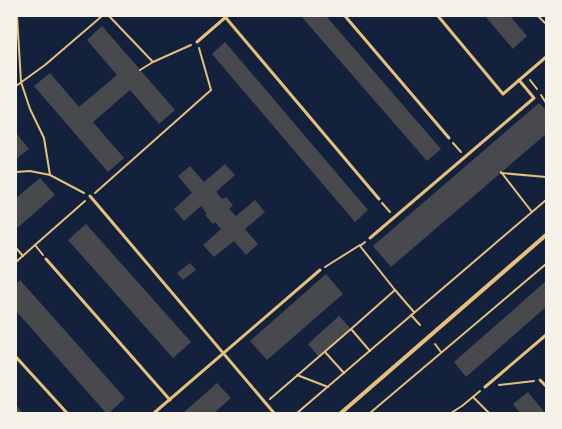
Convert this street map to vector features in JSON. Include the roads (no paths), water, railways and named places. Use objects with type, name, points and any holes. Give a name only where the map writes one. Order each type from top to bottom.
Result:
[{"type":"street","points":[[341,413],[546,235]]},
{"type":"lane","points":[[345,16],[449,138]]},
{"type":"lane","points":[[438,16],[502,94],[546,57]]},
{"type":"lane","points":[[197,42],[227,17],[379,199]]},
{"type":"lane","points":[[370,238],[534,98],[519,80]]},
{"type":"lane","points":[[90,196],[274,413]]},
{"type":"lane","points":[[46,259],[170,400]]},
{"type":"lane","points":[[154,413],[320,270]]},
{"type":"lane","points":[[486,386],[546,335]]},
{"type":"lane","points":[[16,357],[67,413]]},
{"type":"lane","points":[[540,380],[546,386]]}]
